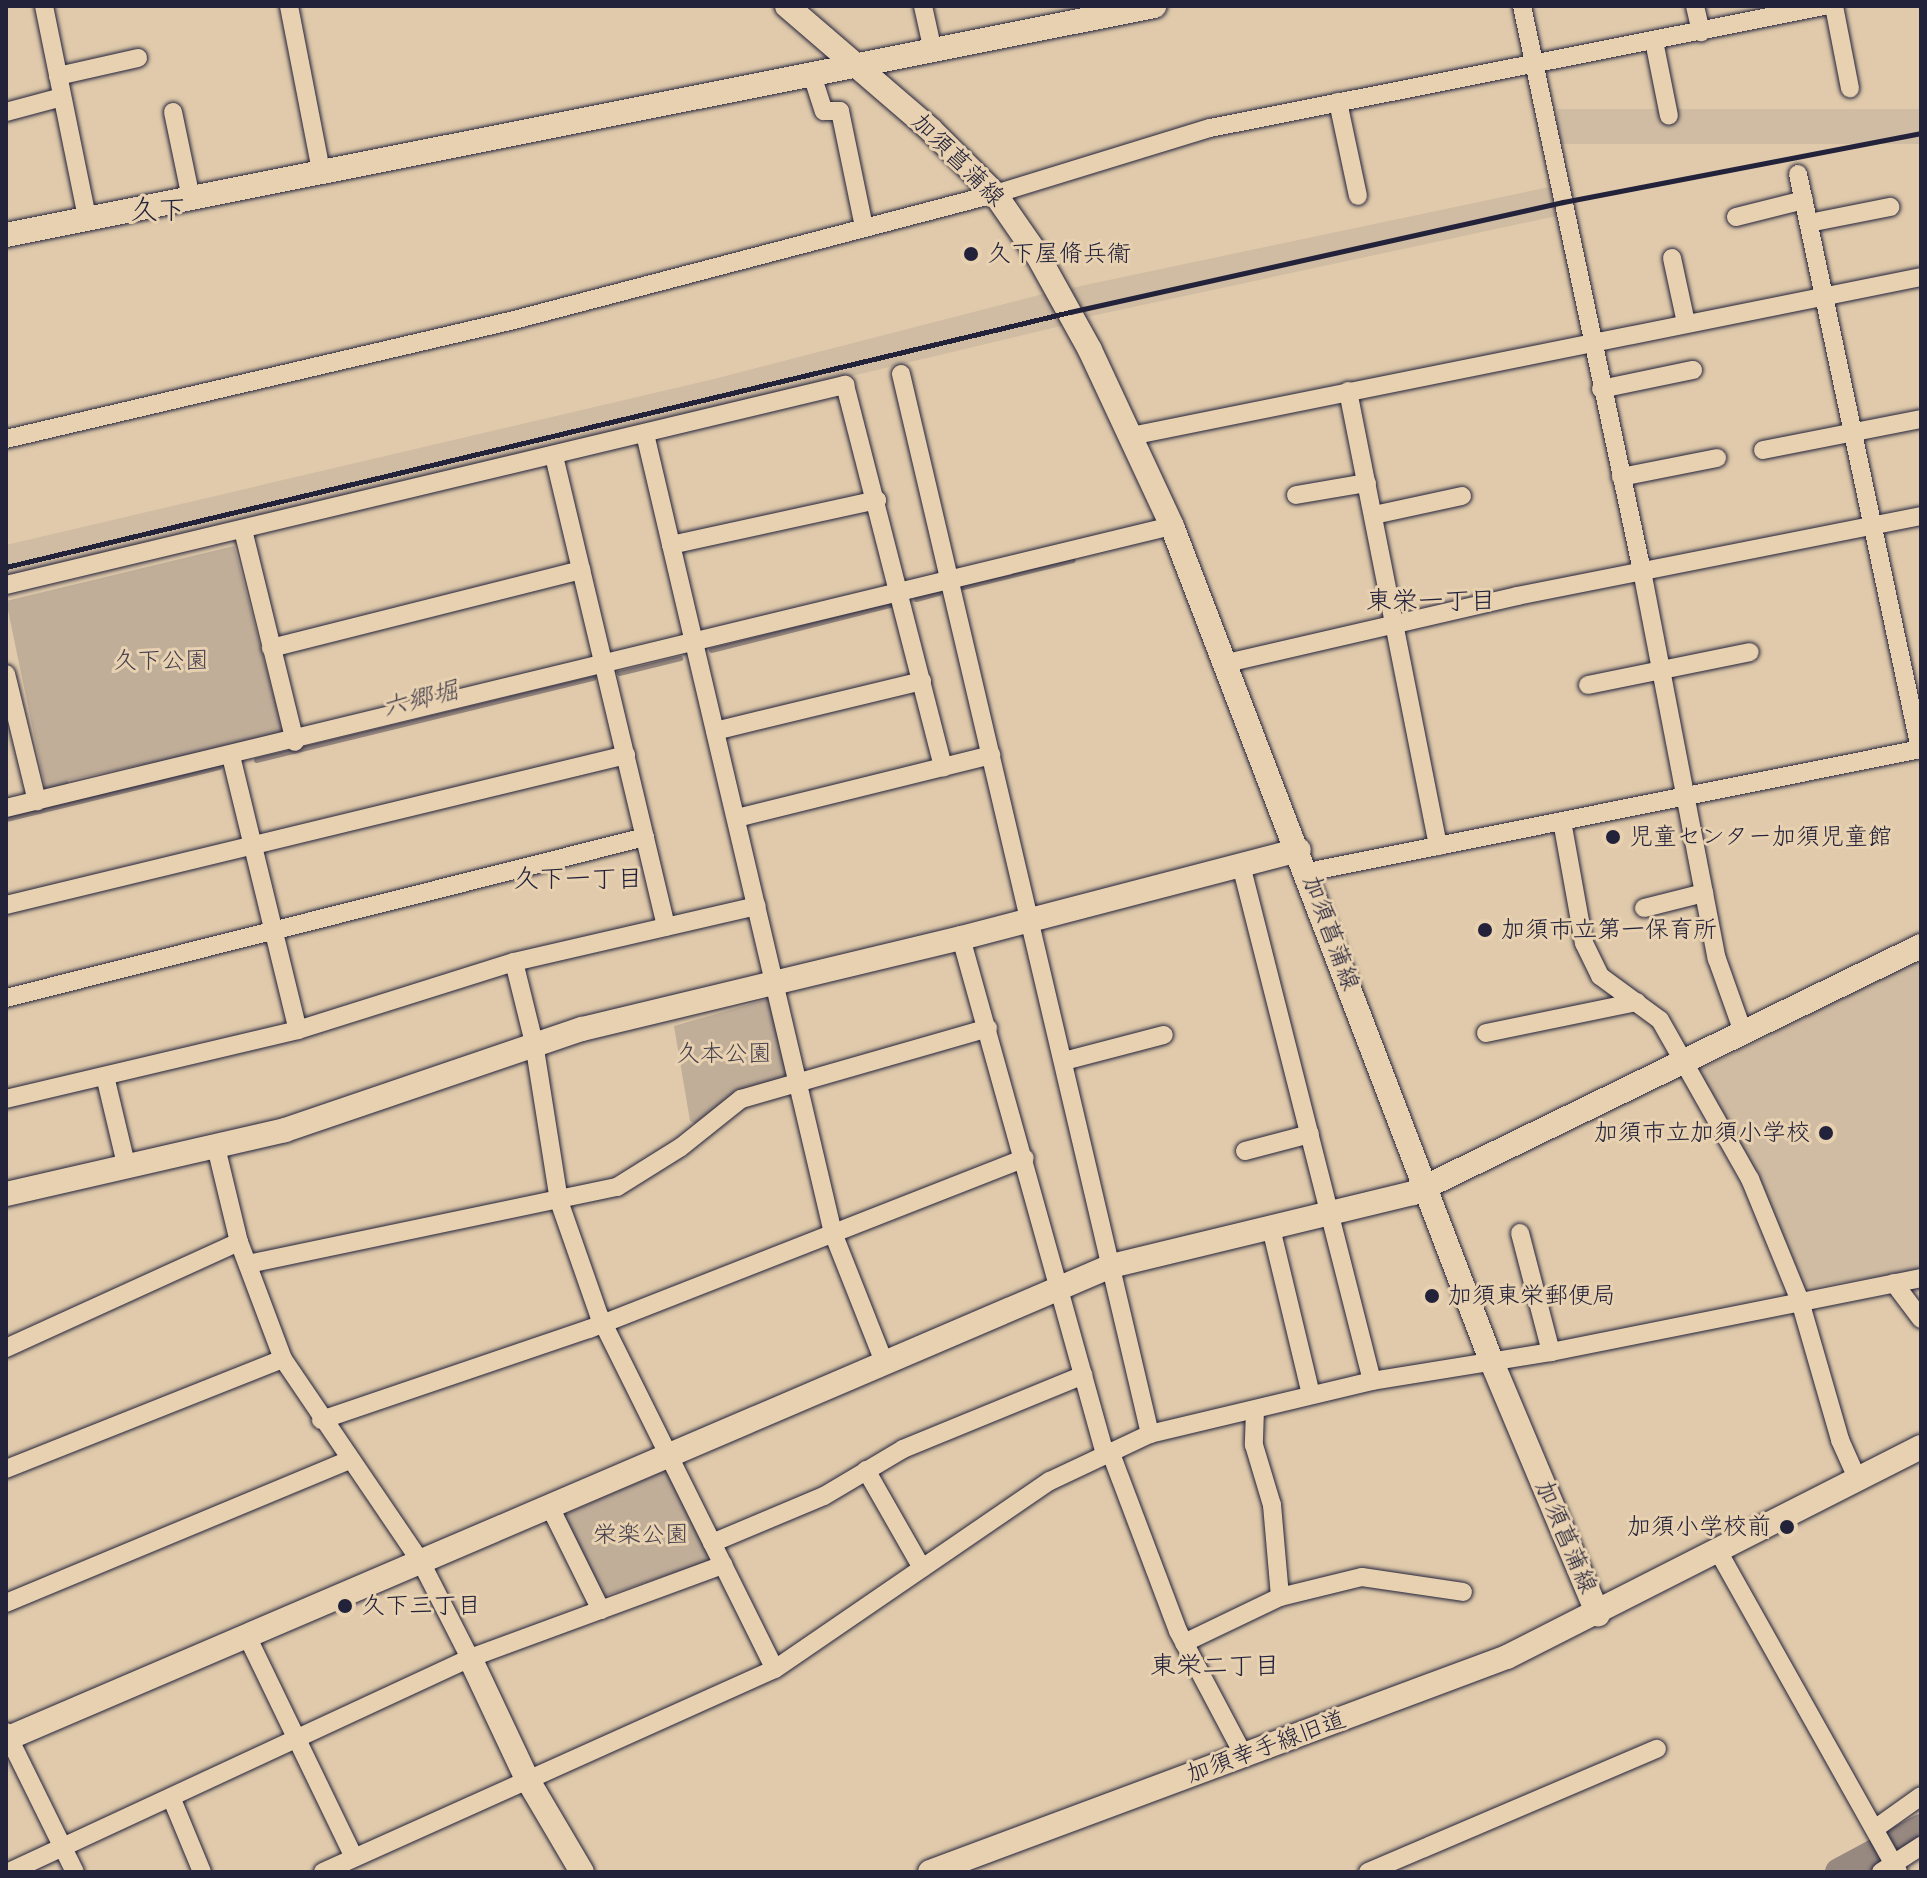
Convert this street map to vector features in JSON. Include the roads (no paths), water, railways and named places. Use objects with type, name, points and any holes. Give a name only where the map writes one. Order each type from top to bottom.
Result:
[{"type":"street","points":[[44,6],[87,218]]},
{"type":"street","points":[[289,6],[321,171]]},
{"type":"street","name":"加須菖蒲線","points":[[787,6],[857,66],[995,194],[1065,302],[1172,526],[1304,861],[1491,1360],[1598,1614],[1921,1447]]},
{"type":"street","points":[[923,6],[933,51]]},
{"type":"street","points":[[6,235],[1154,6]]},
{"type":"street","points":[[1522,6],[1590,342],[1642,571],[1717,959],[1743,1032]]},
{"type":"street","points":[[1695,6],[1701,32]]},
{"type":"street","points":[[6,439],[514,320],[995,194],[1210,128],[1701,32],[1750,14],[1824,6]]},
{"type":"street","points":[[1834,6],[1850,88]]},
{"type":"street","points":[[1654,41],[1669,116]]},
{"type":"street","points":[[58,76],[138,58]]},
{"type":"street","points":[[812,75],[824,111],[840,111],[864,227]]},
{"type":"street","points":[[6,112],[62,97]]},
{"type":"street","points":[[1338,102],[1358,196]]},
{"type":"street","points":[[173,112],[191,198]]},
{"type":"street","points":[[6,1194],[285,1130],[534,1043],[1029,921],[1241,865],[1438,846],[1685,799],[1920,749],[1798,174]]},
{"type":"street","points":[[1736,217],[1804,200]]},
{"type":"street","points":[[1809,223],[1890,207]]},
{"type":"street","points":[[1672,258],[1686,323]]},
{"type":"street","points":[[1131,436],[1921,277]]},
{"type":"street","points":[[1601,389],[1693,370]]},
{"type":"street","points":[[901,374],[1150,1434]]},
{"type":"street","points":[[6,585],[845,385],[877,500],[943,768]]},
{"type":"street","points":[[1348,391],[1438,846]]},
{"type":"street","points":[[1763,450],[1921,419]]},
{"type":"street","points":[[645,434],[833,1233],[884,1362]]},
{"type":"street","points":[[554,456],[666,927]]},
{"type":"street","points":[[1621,477],[1717,458]]},
{"type":"street","points":[[1296,495],[1367,483]]},
{"type":"street","points":[[1374,515],[1462,496]]},
{"type":"street","points":[[671,545],[877,500]]},
{"type":"street","points":[[1227,663],[1395,623],[1921,516]]},
{"type":"street","points":[[6,808],[295,742],[949,584],[1172,526]]},
{"type":"street","points":[[243,530],[295,742]]},
{"type":"street","points":[[271,648],[581,570]]},
{"type":"street","points":[[1588,685],[1662,673],[1750,652]]},
{"type":"street","points":[[6,674],[10,704],[37,801]]},
{"type":"street","points":[[715,731],[922,681]]},
{"type":"street","points":[[6,905],[252,843],[626,755]]},
{"type":"street","points":[[737,818],[991,755]]},
{"type":"street","points":[[231,756],[298,1030]]},
{"type":"street","points":[[1562,821],[1584,943],[1600,976],[1660,1020],[1761,1201],[1800,1301],[1840,1440],[1857,1478]]},
{"type":"street","points":[[6,998],[274,933],[645,837]]},
{"type":"street","points":[[1241,865],[1372,1381]]},
{"type":"street","points":[[1644,908],[1704,893]]},
{"type":"street","points":[[6,1099],[298,1030],[514,962],[757,906]]},
{"type":"street","points":[[961,938],[1025,1158],[1083,1375],[1108,1453],[1184,1643],[1243,1754]]},
{"type":"street","points":[[75,1872],[7,1736],[1111,1266],[1425,1188],[1921,946]]},
{"type":"street","points":[[514,962],[534,1043],[559,1201],[602,1323],[775,1669]]},
{"type":"street","points":[[1486,1033],[1637,1002]]},
{"type":"street","points":[[248,1264],[559,1201],[628,1182],[733,1104],[796,1082],[988,1028]]},
{"type":"street","points":[[1064,1061],[1164,1035]]},
{"type":"street","points":[[105,1076],[127,1168]]},
{"type":"street","points":[[1245,1151],[1310,1134]]},
{"type":"street","points":[[216,1147],[239,1242],[283,1359],[321,1420],[421,1562],[526,1777],[582,1872]]},
{"type":"street","points":[[321,1420],[602,1323],[1025,1158]]},
{"type":"street","points":[[1271,1228],[1311,1394]]},
{"type":"street","points":[[1520,1233],[1551,1352]]},
{"type":"street","points":[[6,1348],[239,1242]]},
{"type":"street","points":[[323,1872],[526,1777],[775,1669],[1050,1481],[1150,1434],[1372,1381],[1551,1352],[1921,1278]]},
{"type":"street","points":[[1894,1283],[1921,1319]]},
{"type":"street","points":[[6,1469],[283,1359]]},
{"type":"street","points":[[712,1543],[824,1496],[903,1449],[1083,1375]]},
{"type":"street","points":[[1255,1410],[1254,1445],[1272,1505],[1280,1597]]},
{"type":"street","points":[[6,1603],[350,1460]]},
{"type":"street","points":[[866,1470],[922,1568]]},
{"type":"street","points":[[550,1507],[601,1610]]},
{"type":"street","points":[[1718,1551],[1879,1833],[1892,1866],[1921,1846]]},
{"type":"street","points":[[9,1872],[470,1658],[723,1565]]},
{"type":"street","points":[[1184,1643],[1280,1597],[1362,1577],[1463,1592]]},
{"type":"street","name":"加須幸手線旧道","points":[[930,1872],[1450,1680],[1598,1614]]},
{"type":"street","points":[[247,1636],[354,1857]]},
{"type":"street","points":[[1368,1872],[1657,1749]]},
{"type":"street","points":[[1879,1833],[1921,1796]]},
{"type":"street","points":[[171,1797],[202,1872]]},
{"type":"waterway","name":"六郷堀","points":[[963,587],[1073,560]]},
{"type":"waterway","name":"六郷堀","points":[[916,599],[938,593]]},
{"type":"waterway","name":"六郷堀","points":[[711,650],[890,605]]},
{"type":"waterway","name":"六郷堀","points":[[619,673],[680,658]]},
{"type":"waterway","name":"六郷堀","points":[[256,760],[593,678]]},
{"type":"waterway","name":"六郷堀","points":[[6,819],[219,767]]},
{"type":"waterway","points":[[1839,1872],[1921,1828]]},
{"type":"railway","points":[[6,567],[1070,312],[1563,202],[1921,133]]},
{"type":"place","name":"久下屋脩兵衞","points":[[971,254]]},
{"type":"place","name":"児童センター加須児童館","points":[[1613,837]]},
{"type":"place","name":"加須市立第一保育所","points":[[1485,930]]},
{"type":"place","name":"加須市立加須小学校","points":[[1826,1133]]},
{"type":"place","name":"加須東栄郵便局","points":[[1432,1296]]},
{"type":"place","name":"加須小学校前","points":[[1787,1527]]},
{"type":"place","name":"久下三丁目","points":[[345,1606]]},
{"type":"district","name":"久下","points":[[158,210]]},
{"type":"district","name":"東栄一丁目","points":[[1431,601]]},
{"type":"district","name":"久下一丁目","points":[[578,879]]},
{"type":"district","name":"東栄二丁目","points":[[1215,1666]]},
{"type":"park label","name":"久下公園","points":[[161,661]]},
{"type":"park label","name":"久本公園","points":[[724,1054]]},
{"type":"park label","name":"栄楽公園","points":[[641,1535]]}]
